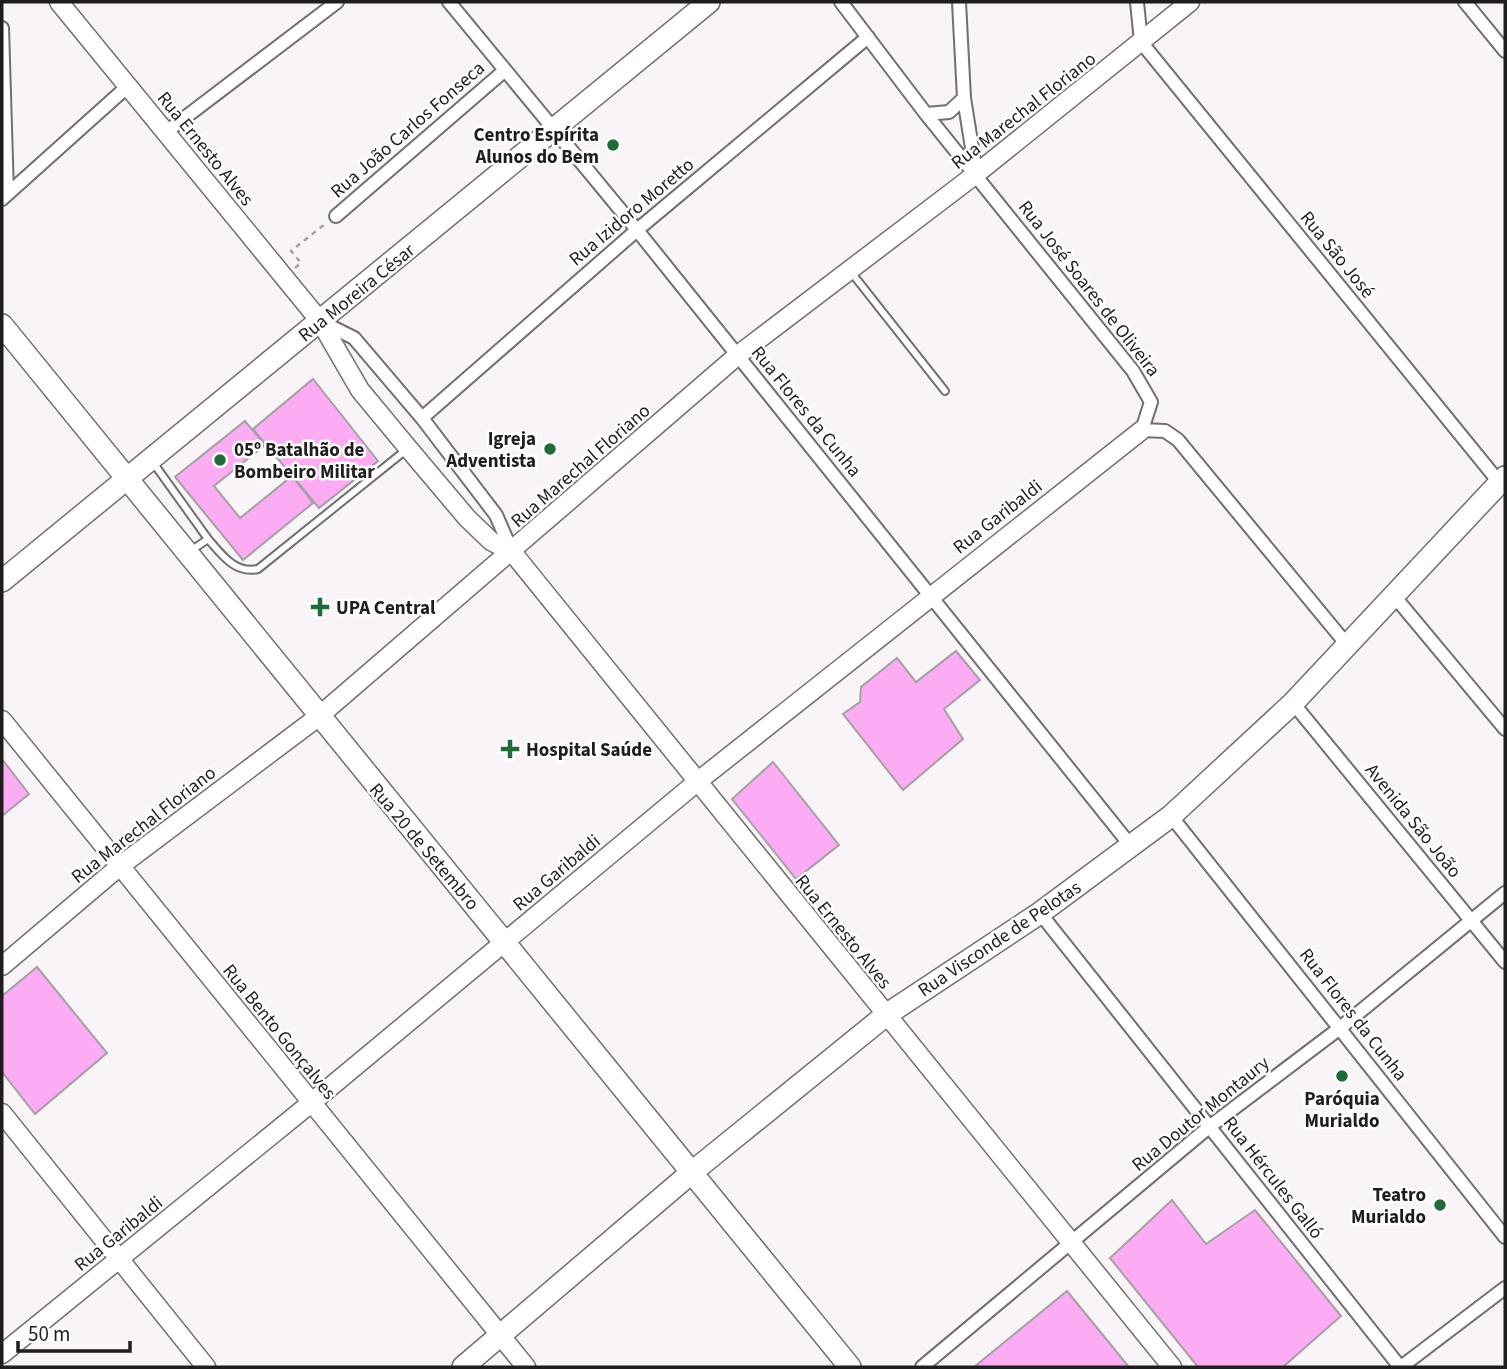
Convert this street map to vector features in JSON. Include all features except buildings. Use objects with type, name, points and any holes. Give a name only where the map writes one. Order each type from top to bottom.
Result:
[{"type":"main road","name":"Rua Moreira César","points":[[2,581],[553,131],[695,6]]},
{"type":"main road","name":"Rua 20 de Setembro","points":[[2,325],[850,1367]]},
{"type":"main road","name":"Rua Visconde de Pelotas","points":[[463,1367],[691,1173],[886,1015],[1040,913],[1171,816],[1293,703],[1503,483]]},
{"type":"street","name":"Rua Ernesto Alves","points":[[59,2],[320,321],[360,390],[475,525],[491,541],[512,552]]},
{"type":"street","points":[[166,132],[337,2]]},
{"type":"street","name":"Rua Flores da Cunha","points":[[449,2],[637,230],[1131,846]]},
{"type":"street","name":"Rua José Soares de Oliveira","points":[[841,2],[926,114],[1145,388],[1150,402],[1142,430]]},
{"type":"street","points":[[959,2],[964,98],[976,174]]},
{"type":"street","points":[[1137,2],[1141,42]]},
{"type":"street","name":"Rua Marechal Floriano","points":[[2,966],[120,866],[318,716],[738,355],[976,174],[1190,2]]},
{"type":"street","points":[[1465,2],[1505,51]]},
{"type":"street","points":[[2,27],[5,197]]},
{"type":"street","name":"Rua Izidoro Moretto","points":[[422,418],[637,230],[868,37]]},
{"type":"street","name":"Rua São José","points":[[1141,42],[1503,483]]},
{"type":"street","name":"Rua João Carlos Fonseca","points":[[336,216],[504,71]]},
{"type":"street","points":[[5,197],[128,86]]},
{"type":"street","points":[[926,114],[949,112],[964,98]]},
{"type":"street","name":"Rua Ernesto Alves","points":[[320,321],[354,338],[422,418],[496,514],[512,552],[1172,1367]]},
{"type":"street","points":[[1142,430],[1165,431],[1178,440],[1348,646]]},
{"type":"street","name":"Rua Garibaldi","points":[[2,1353],[311,1103],[696,782],[929,595],[1142,430]]},
{"type":"street","points":[[1395,597],[1505,729]]},
{"type":"street","name":"Avenida São João","points":[[1293,703],[1505,962]]},
{"type":"street","name":"Rua Bento Gonçalves","points":[[2,720],[526,1367]]},
{"type":"street","name":"Rua Flores da Cunha","points":[[1171,816],[1505,1237]]},
{"type":"street","name":"Rua Doutor Montaury","points":[[922,1367],[1209,1127],[1340,1028],[1505,893]]},
{"type":"street","name":"Rua Hércules Galló","points":[[1040,913],[1400,1367]]},
{"type":"street","points":[[2,1113],[206,1367]]},
{"type":"street","points":[[1400,1367],[1505,1288]]},
{"type":"lane","points":[[850,271],[945,391]]},
{"type":"lane","points":[[151,460],[208,539],[236,568],[247,571],[258,569],[408,448]]},
{"type":"lane","points":[[188,552],[208,539]]},
{"type":"path","points":[[284,276],[301,263],[291,251],[336,216]]},
{"type":"place","name":"Centro Espírita Alunos do Bem","points":[[613,145]]},
{"type":"place","name":"Igreja Adventista","points":[[550,449]]},
{"type":"place","name":"05º Batalhão de Bombeiro Militar","points":[[220,460]]},
{"type":"place","name":"UPA Central","points":[[320,607]]},
{"type":"place","name":"Hospital Saúde","points":[[510,749]]},
{"type":"place","name":"Paróquia Murialdo","points":[[1342,1076]]},
{"type":"place","name":"Teatro Murialdo","points":[[1440,1205]]}]
